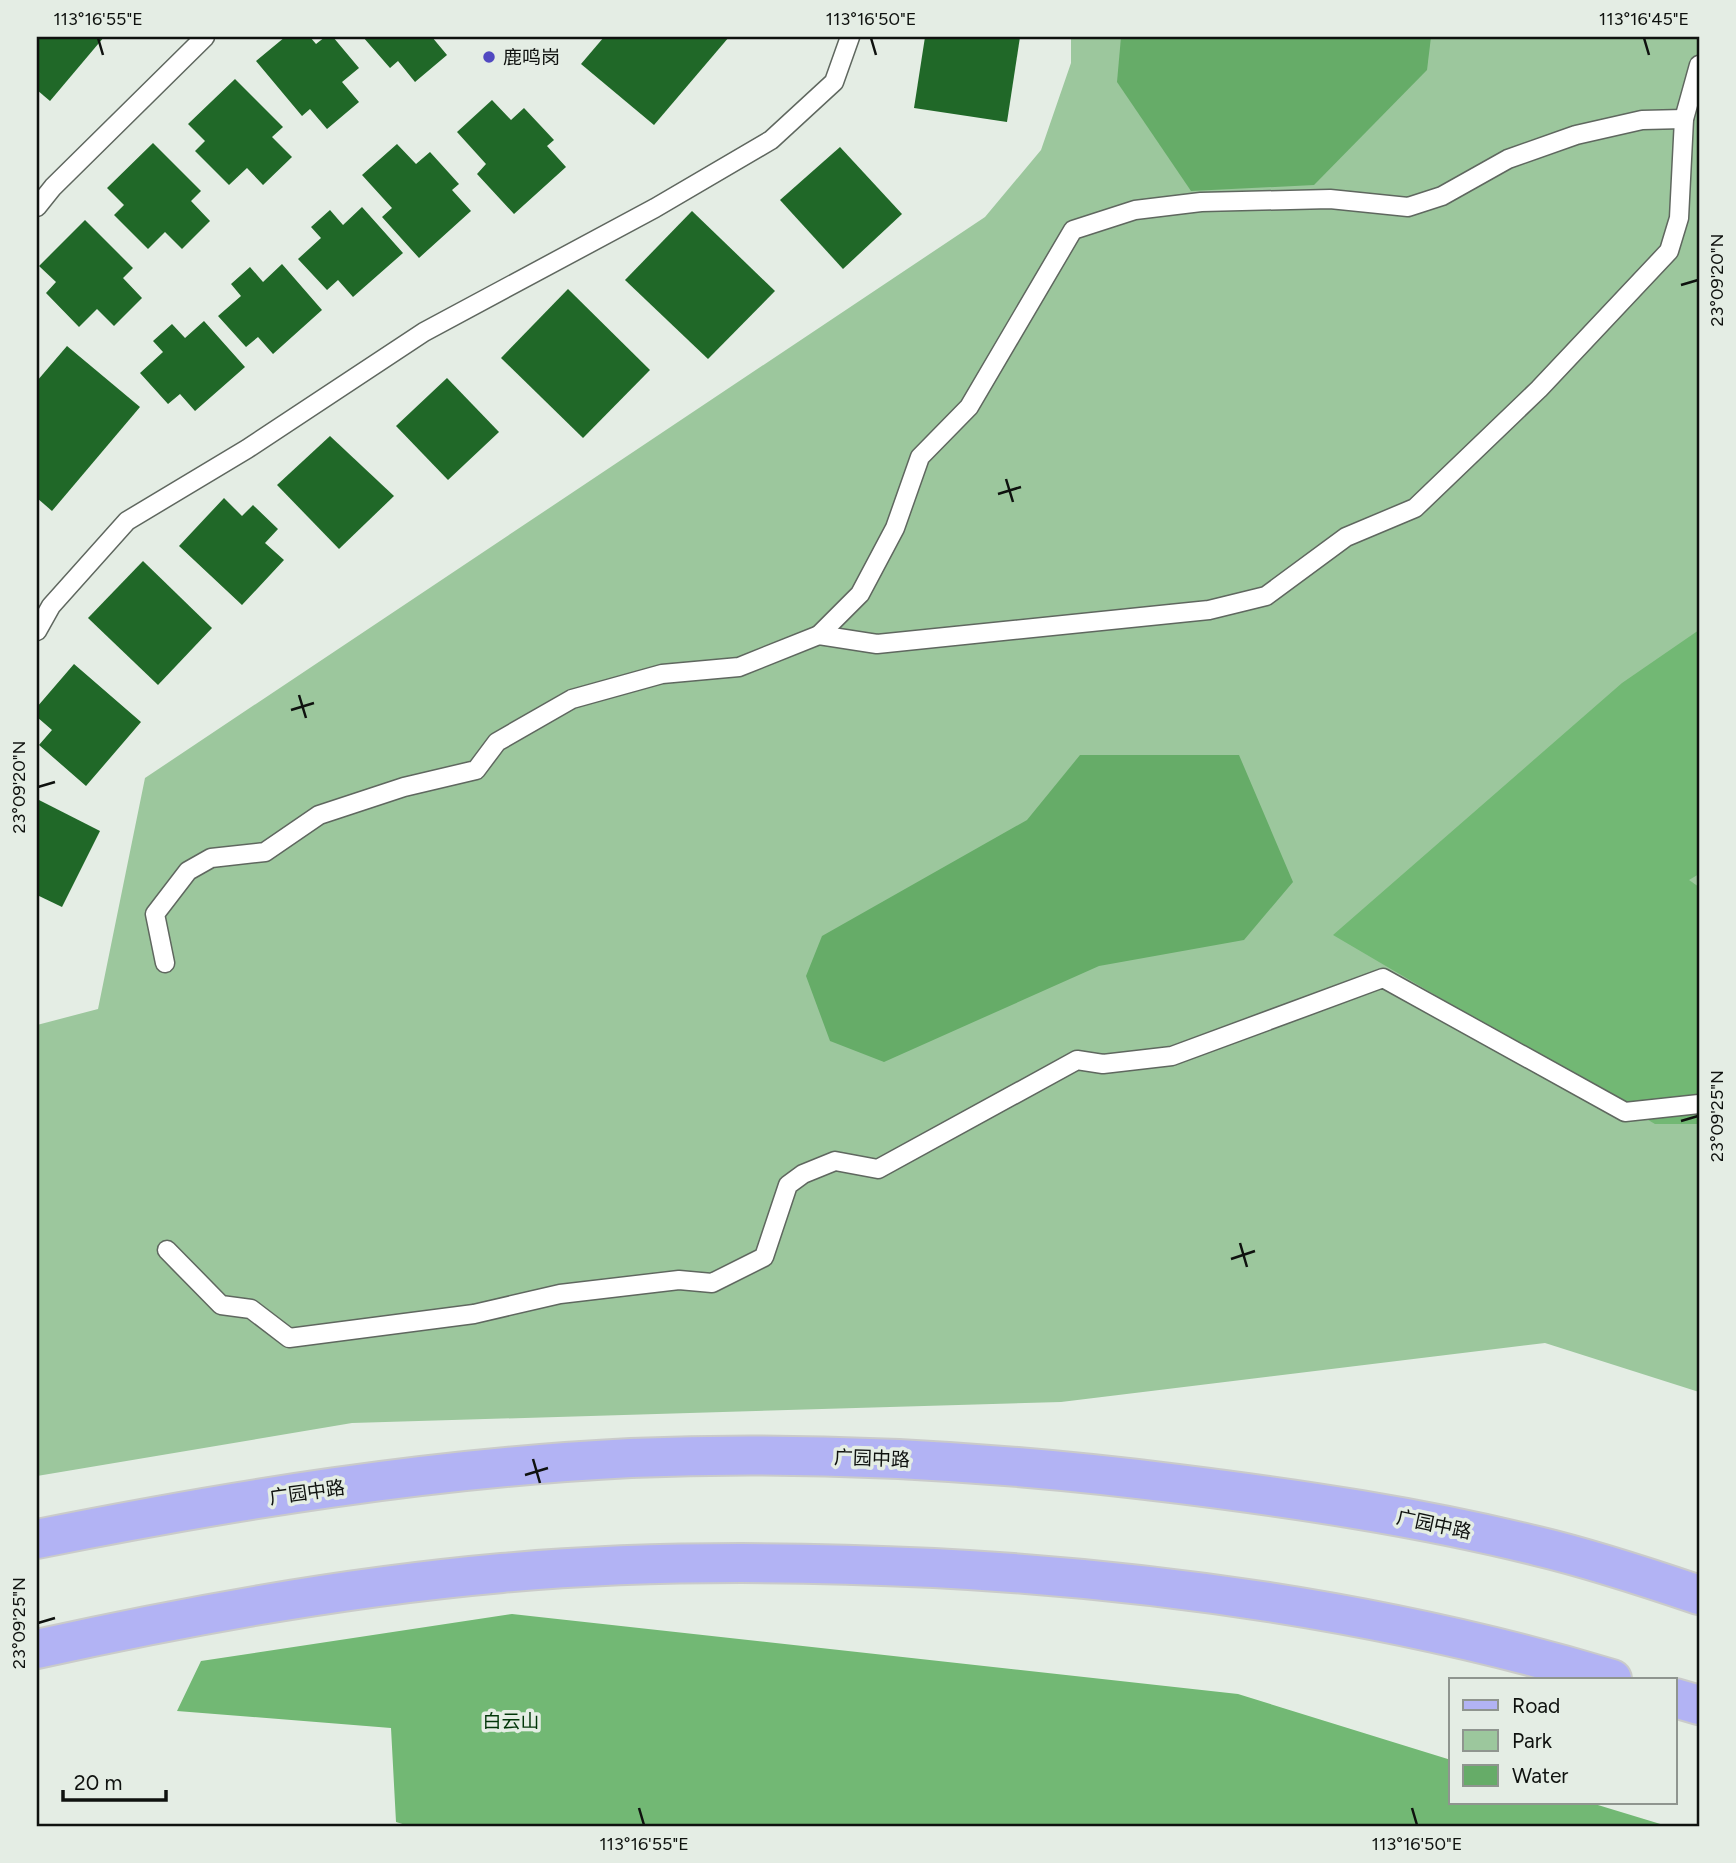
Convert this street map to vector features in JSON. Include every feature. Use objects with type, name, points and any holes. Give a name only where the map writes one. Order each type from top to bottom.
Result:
[{"type":"main road","name":"广园中路","points":[[37,1539],[183,1511],[461,1471],[628,1458],[740,1455],[859,1457],[997,1465],[1273,1496],[1400,1517],[1537,1546],[1699,1595]]},
{"type":"main road","points":[[37,1649],[241,1608],[354,1590],[462,1578],[660,1563],[823,1563],[1010,1572],[1152,1585],[1433,1631],[1608,1678]]},
{"type":"main road","points":[[1676,1698],[1699,1705]]},
{"type":"lane","points":[[37,207],[53,187],[205,37]]},
{"type":"lane","points":[[37,631],[51,606],[127,521],[247,449],[424,332],[655,208],[771,140],[834,82],[850,37]]},
{"type":"lane","points":[[819,635],[877,644],[1209,610],[1266,596],[1346,537],[1415,508],[1539,389],[1669,251],[1679,218],[1684,119],[1699,65]]},
{"type":"lane","points":[[165,963],[156,914],[188,871],[211,858],[265,852],[319,815],[404,787],[476,770],[497,742],[572,699],[662,674],[739,667],[819,635],[860,594],[895,528],[920,457],[969,407],[1073,230],[1135,210],[1201,202],[1330,199],[1408,207],[1442,196],[1508,159],[1576,135],[1642,120],[1684,119]]},
{"type":"lane","points":[[167,1250],[221,1305],[251,1309],[289,1338],[474,1314],[561,1294],[679,1280],[712,1283],[764,1257],[788,1185],[803,1174],[835,1161],[878,1168],[1077,1060],[1103,1064],[1172,1056],[1383,978],[1626,1112],[1699,1104]]},
{"type":"green space","points":[[1071,37],[1699,37],[1699,1392],[1545,1343],[1061,1402],[352,1423],[37,1476],[37,1025],[98,1009],[145,778],[985,217],[1041,150],[1071,63]]},
{"type":"green space","points":[[1699,630],[1699,874],[1689,880],[1699,887],[1699,1124],[1655,1124],[1333,935],[1622,683]]},
{"type":"green space","name":"白云山","points":[[512,1614],[1238,1694],[1449,1759],[1449,1804],[1595,1804],[1667,1826],[409,1826],[396,1822],[391,1728],[177,1711],[201,1661]]},
{"type":"water","points":[[1121,37],[1431,37],[1427,70],[1314,185],[1191,191],[1117,82]]},
{"type":"water","points":[[1080,755],[1239,755],[1293,882],[1244,940],[1099,966],[884,1062],[830,1041],[806,976],[822,936],[1027,820]]},
{"type":"building","points":[[37,37],[104,37],[50,101],[37,90]]},
{"type":"building","points":[[285,37],[310,37],[316,44],[325,37],[333,37],[359,68],[342,82],[359,102],[327,129],[310,109],[302,116],[256,61]]},
{"type":"building","points":[[363,37],[432,37],[447,55],[415,82],[398,61],[390,68]]},
{"type":"building","points":[[604,37],[729,37],[654,125],[581,64]]},
{"type":"building","points":[[925,37],[1020,37],[1007,122],[914,108]]},
{"type":"building","points":[[235,79],[283,127],[272,137],[292,157],[263,185],[247,168],[229,185],[195,151],[205,141],[188,124]]},
{"type":"building","points":[[492,100],[511,120],[524,108],[554,140],[547,146],[566,167],[514,214],[477,174],[486,164],[457,132]]},
{"type":"building","points":[[153,143],[201,191],[191,201],[210,221],[182,249],[165,232],[148,249],[114,215],[124,205],[107,188]]},
{"type":"building","points":[[397,144],[416,164],[430,152],[459,184],[452,190],[471,211],[419,258],[382,217],[392,208],[362,175]]},
{"type":"building","points":[[840,147],[902,214],[843,269],[780,200]]},
{"type":"building","points":[[362,207],[403,253],[353,297],[338,280],[327,290],[298,259],[321,238],[311,227],[330,210],[343,225]]},
{"type":"building","points":[[692,211],[775,291],[708,359],[625,280]]},
{"type":"building","points":[[85,220],[133,268],[123,278],[142,298],[114,326],[97,309],[79,327],[46,293],[56,282],[39,266]]},
{"type":"building","points":[[282,264],[322,310],[273,354],[258,337],[246,347],[218,316],[241,296],[231,284],[250,267],[263,282]]},
{"type":"building","points":[[568,289],[650,370],[583,438],[501,358]]},
{"type":"building","points":[[204,321],[245,367],[195,411],[180,394],[168,404],[140,373],[163,352],[153,341],[172,324],[185,338]]},
{"type":"building","points":[[67,346],[140,407],[52,511],[37,498],[37,381]]},
{"type":"building","points":[[447,378],[499,432],[448,480],[396,426]]},
{"type":"building","points":[[330,436],[394,496],[339,549],[277,485]]},
{"type":"building","points":[[224,498],[242,516],[253,505],[278,529],[265,543],[284,560],[242,605],[179,546]]},
{"type":"building","points":[[143,561],[212,628],[158,685],[88,618]]},
{"type":"building","points":[[74,664],[141,722],[86,786],[39,745],[52,730],[37,717],[37,707]]},
{"type":"building","points":[[37,799],[100,831],[62,907],[37,895]]},
{"type":"place","name":"鹿鸣岗","points":[[489,57]]}]
